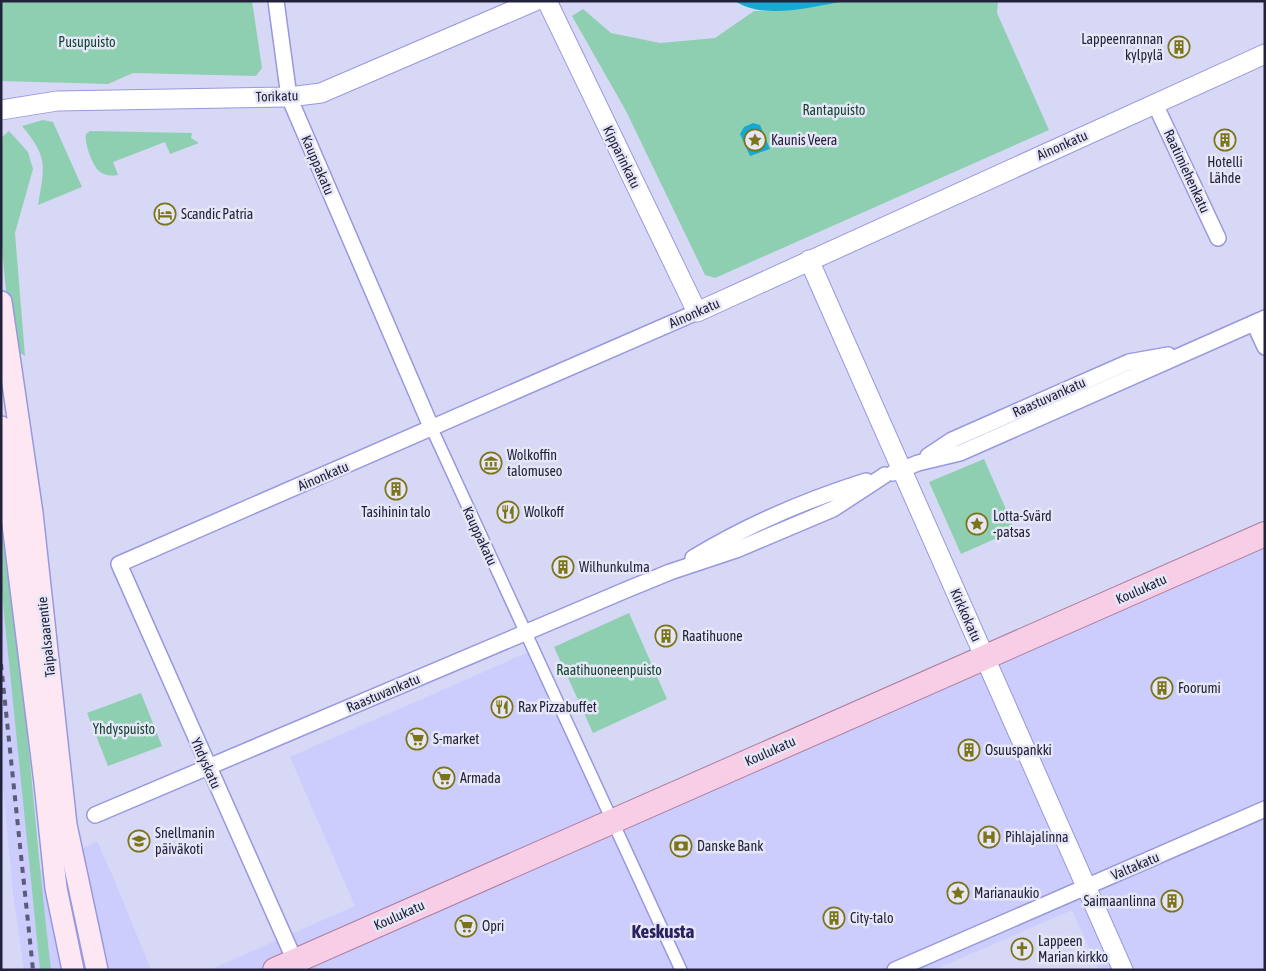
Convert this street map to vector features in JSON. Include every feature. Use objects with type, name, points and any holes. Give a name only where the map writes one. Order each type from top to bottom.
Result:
[{"type":"main road","name":"Taipalsaarentie","points":[[1,302],[32,512],[66,825],[97,970]]},
{"type":"main road","name":"Taipalsaarentie","points":[[1,427],[44,773],[56,888],[74,970]]},
{"type":"main road","name":"Koulukatu","points":[[285,965],[1265,534]]},
{"type":"street","name":"Kauppakatu","points":[[276,1],[289,97],[432,429],[681,970]]},
{"type":"street","name":"Torikatu","points":[[1,110],[57,101],[289,97],[321,93],[535,1]]},
{"type":"street","name":"Kipparinkatu","points":[[548,1],[697,312]]},
{"type":"street","name":"Ainonkatu","points":[[119,564],[697,312],[1265,54]]},
{"type":"street","name":"Raatimiehenkatu","points":[[1155,104],[1218,238]]},
{"type":"street","name":"Kirkkokatu","points":[[809,260],[1123,970]]},
{"type":"street","name":"Raastuvankatu","points":[[95,815],[525,632],[670,572],[736,550],[833,509],[901,469],[960,453],[1259,320]]},
{"type":"street","points":[[1259,320],[1265,347]]},
{"type":"street","name":"Yhdyskatu","points":[[119,564],[208,768],[285,965]]},
{"type":"street","name":"Valtakatu","points":[[895,970],[1265,810]]},
{"type":"shaded area","points":[[735,1],[847,1],[775,11],[747,7]]},
{"type":"shaded area","points":[[753,123],[760,125],[770,149],[750,156],[740,134],[744,127]]},
{"type":"shaded area","points":[[1265,534],[1265,970],[1099,970],[1072,910],[934,970],[209,970],[355,906],[290,757],[533,650],[613,820]]},
{"type":"shaded area","points":[[1,584],[40,970],[24,970],[13,893],[1,766]]},
{"type":"shaded area","points":[[97,841],[151,970],[51,970],[39,870]]},
{"type":"green space","name":"Pusupuisto","points":[[1,1],[252,1],[262,68],[256,76],[133,73],[108,84],[1,81]]},
{"type":"green space","name":"Rantapuisto","points":[[847,1],[998,1],[997,13],[1049,130],[715,278],[705,275],[626,111],[572,16],[583,9],[611,33],[660,43],[715,38],[754,11],[790,10]]},
{"type":"green space","points":[[43,120],[53,122],[82,187],[38,205],[43,171],[42,162],[36,146],[22,126]]},
{"type":"green space","points":[[9,131],[28,152],[33,169],[15,233],[25,356],[12,348],[1,241],[1,138]]},
{"type":"green space","points":[[90,131],[192,133],[191,138],[199,143],[170,154],[165,142],[113,162],[118,175],[108,175],[99,171],[91,159],[86,138],[86,134]]},
{"type":"green space","points":[[984,459],[1015,530],[961,554],[929,482]]},
{"type":"green space","points":[[1,517],[23,686],[51,970],[40,970],[1,584]]},
{"type":"green space","name":"Raatihuoneenpuisto","points":[[629,613],[667,699],[593,733],[554,647]]},
{"type":"green space","name":"Yhdyspuisto","points":[[141,693],[162,746],[108,766],[87,713]]},
{"type":"railway","points":[[1,664],[33,970]]},
{"type":"place","name":"Lappeenrannan kylpylä","points":[[1179,47]]},
{"type":"place","name":"Kaunis Veera","points":[[755,140]]},
{"type":"place","name":"Hotelli Lähde","points":[[1225,140]]},
{"type":"place","name":"Scandic Patria","points":[[165,214]]},
{"type":"place","name":"Wolkoffin talomuseo","points":[[491,463]]},
{"type":"place","name":"Tasihinin talo","points":[[396,489]]},
{"type":"place","name":"Wolkoff","points":[[508,512]]},
{"type":"place","name":"Lotta-Svärd -patsas","points":[[977,524]]},
{"type":"place","name":"Wilhunkulma","points":[[563,567]]},
{"type":"place","name":"Raatihuone","points":[[666,636]]},
{"type":"place","name":"Foorumi","points":[[1162,688]]},
{"type":"place","name":"Rax Pizzabuffet","points":[[502,707]]},
{"type":"place","name":"S-market","points":[[417,739]]},
{"type":"place","name":"Osuuspankki","points":[[969,750]]},
{"type":"place","name":"Armada","points":[[444,778]]},
{"type":"place","name":"Pihlajalinna","points":[[989,837]]},
{"type":"place","name":"Snellmanin päiväkoti","points":[[139,841]]},
{"type":"place","name":"Danske Bank","points":[[681,846]]},
{"type":"place","name":"Marianaukio","points":[[958,893]]},
{"type":"place","name":"Saimaanlinna","points":[[1172,901]]},
{"type":"place","name":"City-talo","points":[[834,918]]},
{"type":"place","name":"Opri","points":[[466,926]]},
{"type":"place","name":"Lappeen Marian kirkko","points":[[1022,949]]},
{"type":"district","name":"Keskusta","points":[[663,931]]}]
